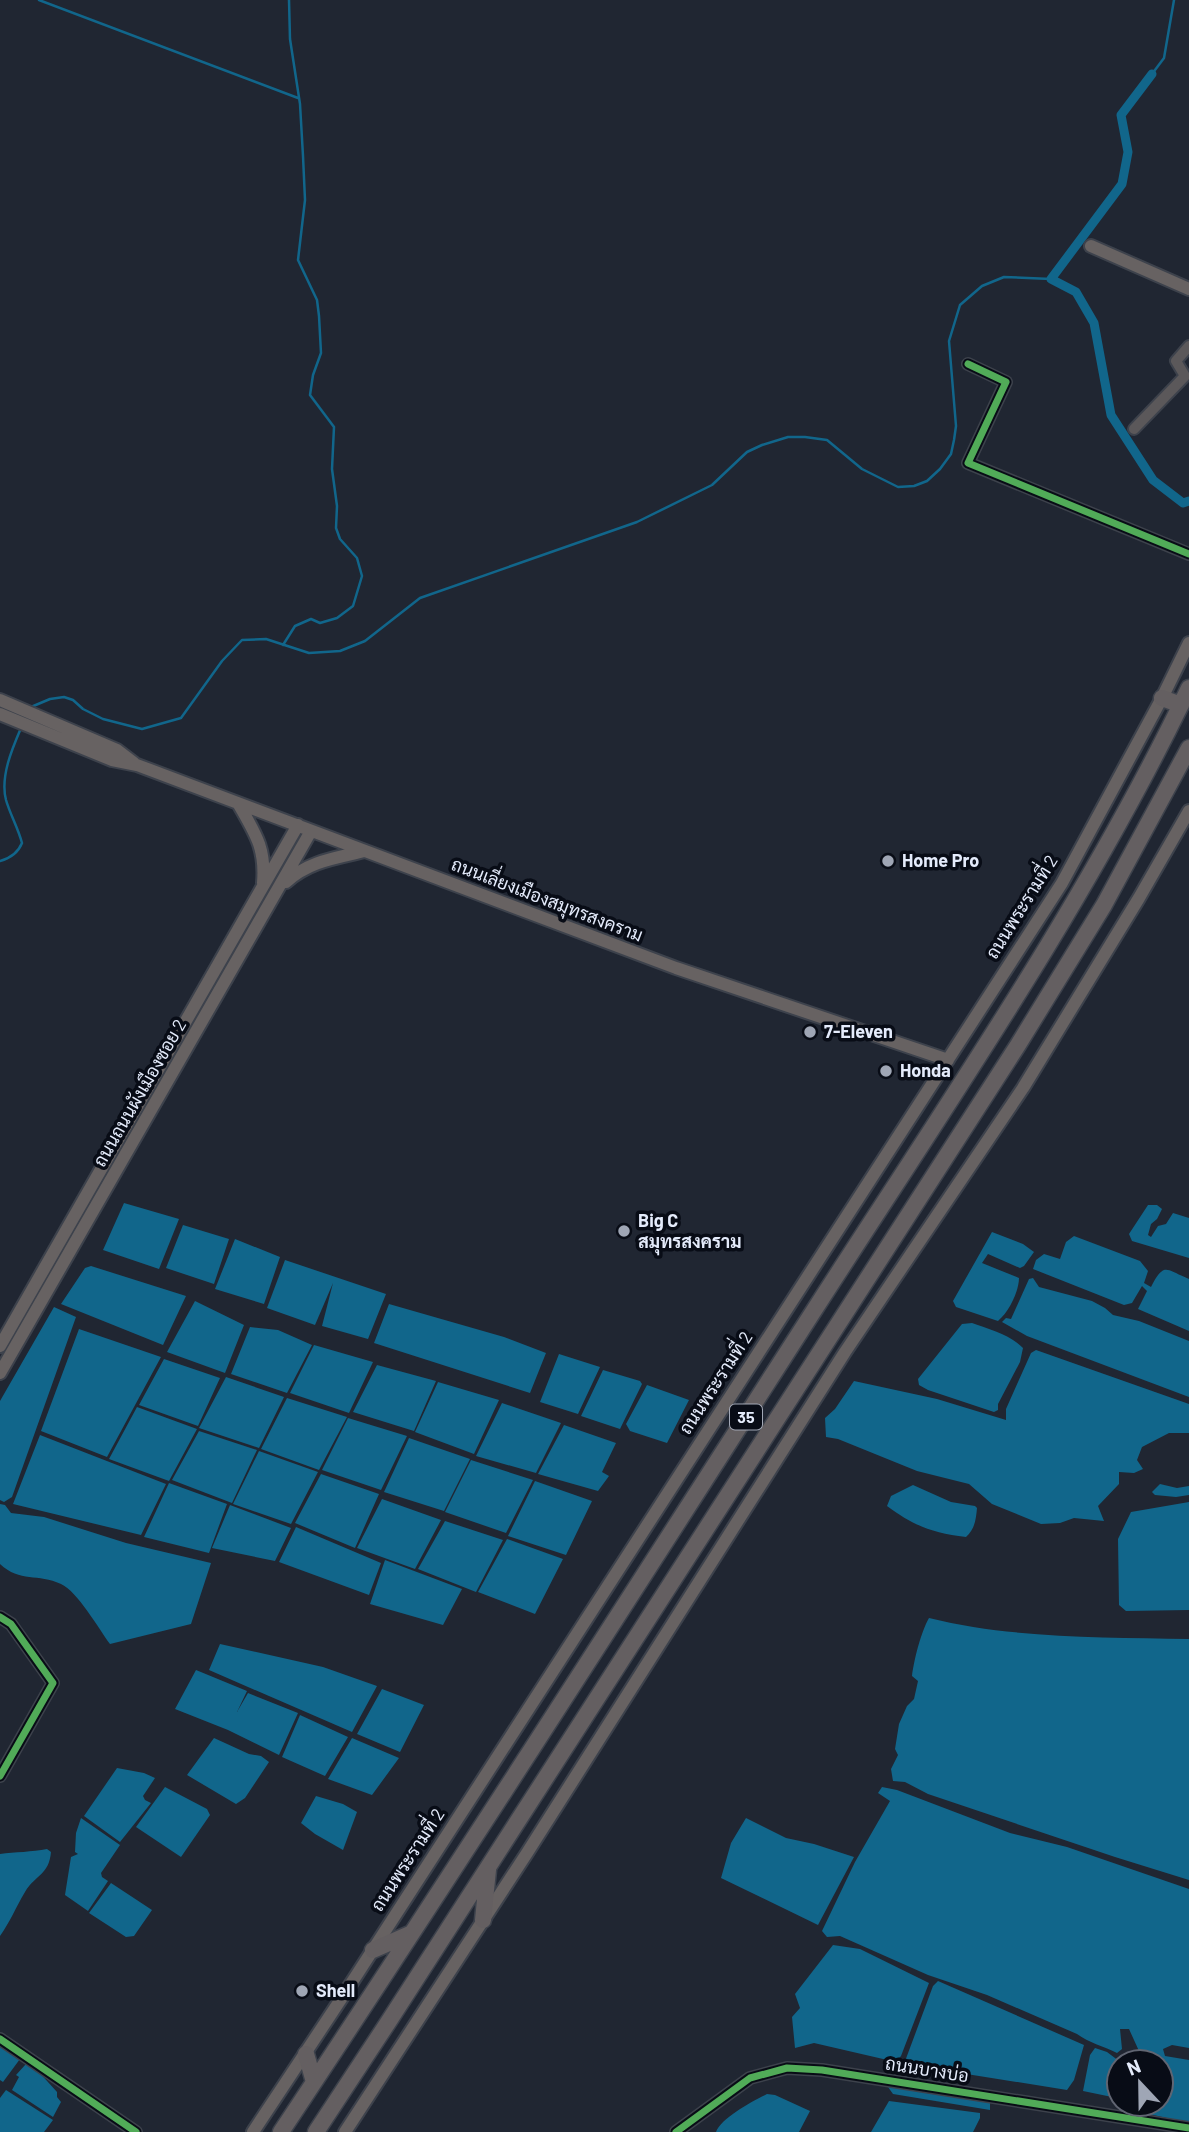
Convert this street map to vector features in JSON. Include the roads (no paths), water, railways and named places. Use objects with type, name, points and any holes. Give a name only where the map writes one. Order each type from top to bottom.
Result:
[{"type":"highway","name":"35","points":[[281,2132],[977,1058],[1080,892],[1189,688]]},
{"type":"highway","points":[[1163,698],[1181,705]]},
{"type":"highway","name":"35","points":[[316,2132],[1018,1045],[1104,905],[1189,748]]},
{"type":"highway","points":[[483,1920],[488,1867]]},
{"type":"highway","points":[[373,1950],[412,1933]]},
{"type":"highway","points":[[306,2054],[314,2082]]},
{"type":"main road","points":[[1091,246],[1189,289]]},
{"type":"main road","name":"ถนนพระรามที่ 2","points":[[253,2132],[1062,883],[1163,698],[1189,643]]},
{"type":"main road","name":"ถนนเลี่ยงเมืองสมุทรสงคราม","points":[[5,710],[41,724],[112,760],[137,765],[676,968],[948,1060]]},
{"type":"main road","points":[[238,803],[262,851],[265,862],[263,887]]},
{"type":"main road","points":[[345,2132],[845,1352],[1023,1088],[1189,811]]},
{"type":"main road","name":"ถนนถนนผังเมืองซอย 2","points":[[0,1346],[298,825]]},
{"type":"main road","name":"ถนนถนนผังเมืองซอย 2","points":[[0,1373],[311,831]]},
{"type":"main road","points":[[277,890],[306,867],[366,851]]},
{"type":"main road","points":[[248,913],[260,920]]},
{"type":"street","points":[[1134,429],[1185,376],[1176,361],[1189,346]]},
{"type":"street","points":[[968,364],[1006,382],[968,463],[1189,554]]},
{"type":"street","points":[[0,1617],[11,1624],[53,1683],[0,1776]]},
{"type":"street","points":[[0,2039],[136,2132]]},
{"type":"street","name":"ถนนบางบ่อ","points":[[676,2132],[750,2078],[787,2068],[822,2070],[1189,2128]]},
{"type":"water","points":[[124,1203],[179,1219],[159,1269],[103,1250]]},
{"type":"water","points":[[1148,1205],[1157,1205],[1162,1209],[1151,1224],[1148,1235],[1151,1237],[1158,1226],[1166,1224],[1173,1213],[1189,1218],[1189,1258],[1132,1241],[1129,1234]]},
{"type":"water","points":[[183,1225],[229,1239],[214,1284],[166,1268]]},
{"type":"water","points":[[992,1232],[1023,1244],[1034,1252],[1020,1268],[988,1254],[982,1263],[1019,1278],[1013,1301],[998,1321],[956,1307],[953,1301]]},
{"type":"water","points":[[1074,1236],[1140,1261],[1148,1271],[1144,1283],[1151,1287],[1159,1274],[1166,1270],[1189,1279],[1189,1331],[1138,1309],[1147,1291],[1142,1286],[1132,1303],[1124,1305],[1033,1269],[1036,1260],[1044,1254],[1060,1259],[1066,1242]]},
{"type":"water","points":[[235,1239],[280,1257],[264,1304],[215,1289]]},
{"type":"water","points":[[285,1260],[386,1294],[368,1339],[322,1326],[333,1283],[315,1325],[267,1308]]},
{"type":"water","points":[[91,1266],[186,1296],[163,1345],[61,1304],[85,1268]]},
{"type":"water","points":[[1033,1278],[1039,1287],[1092,1301],[1113,1315],[1139,1321],[1189,1341],[1189,1397],[1027,1336],[1002,1322],[1006,1318],[1011,1319],[1029,1279]]},
{"type":"water","points":[[195,1301],[244,1325],[225,1373],[167,1352]]},
{"type":"water","points":[[389,1304],[504,1337],[546,1353],[530,1393],[374,1343]]},
{"type":"water","points":[[54,1307],[76,1317],[12,1497],[4,1502],[0,1500],[0,1401]]},
{"type":"water","points":[[972,1323],[1006,1336],[1023,1348],[1020,1362],[998,1404],[998,1410],[994,1412],[919,1385],[918,1379],[962,1324]]},
{"type":"water","points":[[250,1327],[278,1330],[312,1345],[287,1393],[231,1374]]},
{"type":"water","points":[[79,1329],[161,1357],[107,1457],[41,1431]]},
{"type":"water","points":[[314,1345],[373,1362],[349,1413],[290,1393]]},
{"type":"water","points":[[1036,1350],[1189,1404],[1189,1433],[1169,1433],[1142,1447],[1137,1460],[1143,1469],[1134,1473],[1119,1472],[1119,1484],[1098,1506],[1104,1521],[1074,1518],[1060,1523],[1041,1524],[992,1504],[969,1484],[917,1471],[838,1439],[826,1437],[825,1418],[835,1409],[854,1381],[937,1399],[1006,1420],[1006,1409],[1031,1353]]},
{"type":"water","points":[[559,1354],[600,1367],[578,1414],[540,1402]]},
{"type":"water","points":[[164,1359],[220,1378],[198,1426],[139,1405]]},
{"type":"water","points":[[377,1365],[436,1381],[414,1431],[353,1412]]},
{"type":"water","points":[[603,1370],[640,1381],[642,1384],[620,1429],[581,1416]]},
{"type":"water","points":[[226,1377],[284,1397],[259,1448],[199,1428]]},
{"type":"water","points":[[438,1382],[499,1400],[474,1454],[415,1432]]},
{"type":"water","points":[[647,1385],[689,1400],[667,1443],[630,1431],[626,1424]]},
{"type":"water","points":[[287,1398],[347,1417],[319,1470],[261,1449]]},
{"type":"water","points":[[502,1403],[561,1423],[536,1473],[476,1456]]},
{"type":"water","points":[[137,1407],[197,1429],[169,1481],[109,1459]]},
{"type":"water","points":[[348,1418],[407,1436],[381,1490],[322,1470]]},
{"type":"water","points":[[564,1425],[616,1443],[602,1472],[609,1476],[598,1491],[538,1474]]},
{"type":"water","points":[[199,1431],[257,1450],[232,1503],[172,1480]]},
{"type":"water","points":[[40,1435],[166,1484],[141,1535],[13,1504]]},
{"type":"water","points":[[409,1438],[470,1459],[444,1511],[384,1492]]},
{"type":"water","points":[[259,1451],[318,1472],[291,1524],[233,1504]]},
{"type":"water","points":[[471,1460],[533,1480],[506,1533],[445,1512]]},
{"type":"water","points":[[321,1474],[379,1494],[355,1548],[295,1523]]},
{"type":"water","points":[[535,1481],[592,1501],[566,1555],[508,1536]]},
{"type":"water","points":[[169,1483],[227,1504],[209,1553],[144,1537]]},
{"type":"water","points":[[1160,1484],[1177,1488],[1189,1486],[1189,1495],[1155,1495],[1152,1492]]},
{"type":"water","points":[[913,1485],[951,1502],[975,1506],[975,1520],[969,1534],[966,1537],[934,1531],[915,1524],[887,1506],[891,1496]]},
{"type":"water","points":[[382,1499],[441,1520],[415,1569],[357,1548]]},
{"type":"water","points":[[1189,1502],[1189,1610],[1126,1611],[1119,1605],[1118,1539],[1131,1512]]},
{"type":"water","points":[[0,1504],[5,1505],[11,1513],[44,1517],[126,1543],[211,1563],[191,1624],[110,1644],[81,1602],[67,1588],[53,1581],[15,1574],[0,1564]]},
{"type":"water","points":[[230,1505],[291,1528],[275,1561],[212,1548]]},
{"type":"water","points":[[445,1521],[503,1540],[476,1592],[418,1569]]},
{"type":"water","points":[[296,1527],[381,1563],[369,1595],[279,1562]]},
{"type":"water","points":[[507,1539],[563,1559],[535,1614],[478,1592]]},
{"type":"water","points":[[385,1560],[462,1589],[443,1625],[370,1604]]},
{"type":"water","points":[[929,1618],[1026,1633],[1189,1639],[1189,1880],[928,1794],[905,1782],[893,1781],[891,1769],[898,1755],[895,1749],[899,1724],[907,1706],[914,1699],[918,1681],[912,1676],[913,1669]]},
{"type":"water","points":[[220,1644],[323,1667],[377,1686],[352,1732],[209,1670]]},
{"type":"water","points":[[196,1670],[247,1691],[237,1712],[248,1693],[298,1713],[279,1755],[228,1730],[175,1709]]},
{"type":"water","points":[[382,1689],[424,1705],[400,1752],[357,1734]]},
{"type":"water","points":[[300,1715],[348,1737],[325,1776],[282,1757]]},
{"type":"water","points":[[214,1738],[249,1754],[261,1756],[269,1762],[245,1798],[236,1804],[187,1775]]},
{"type":"water","points":[[352,1738],[399,1758],[372,1795],[328,1779]]},
{"type":"water","points":[[117,1768],[155,1778],[143,1796],[151,1803],[120,1842],[84,1816]]},
{"type":"water","points":[[165,1787],[207,1809],[210,1815],[181,1857],[136,1827]]},
{"type":"water","points":[[882,1787],[897,1790],[1010,1833],[1067,1847],[1189,1889],[1189,2048],[1172,2045],[1165,2048],[1138,2048],[1129,2029],[1120,2029],[1122,2048],[1105,2048],[987,1995],[928,1975],[840,1936],[827,1937],[822,1931],[855,1862],[890,1801],[878,1793]]},
{"type":"water","points":[[316,1796],[343,1804],[357,1812],[343,1850],[301,1823]]},
{"type":"water","points":[[81,1818],[120,1845],[101,1873],[108,1881],[88,1911],[65,1895],[71,1857],[78,1854],[75,1852],[76,1833]]},
{"type":"water","points":[[746,1818],[786,1838],[854,1857],[818,1925],[721,1878],[731,1843]]},
{"type":"water","points":[[47,1849],[51,1852],[48,1865],[29,1886],[0,1936],[0,1854]]},
{"type":"water","points":[[111,1883],[152,1910],[134,1936],[126,1937],[89,1913]]},
{"type":"water","points":[[833,1945],[860,1949],[929,1983],[901,2056],[896,2062],[814,2043],[795,2048],[792,2017],[800,2008],[795,1994]]},
{"type":"water","points":[[938,1981],[1084,2045],[1074,2080],[1067,2090],[904,2064],[933,1986]]},
{"type":"water","points":[[0,2046],[20,2059],[3,2082],[0,2080]]},
{"type":"water","points":[[1095,2048],[1105,2051],[1105,2096],[1083,2091],[1090,2055]]},
{"type":"water","points":[[1175,2058],[1189,2060],[1189,2123],[1167,2118],[1175,2118]]},
{"type":"water","points":[[26,2064],[38,2071],[57,2092],[61,2102],[53,2117],[12,2090],[19,2077],[16,2075]]},
{"type":"water","points":[[897,2085],[990,2101],[990,2110],[893,2094],[888,2087]]},
{"type":"water","points":[[6,2090],[53,2120],[44,2132],[0,2132],[0,2098]]},
{"type":"water","points":[[767,2094],[810,2111],[799,2132],[716,2132],[731,2116]]},
{"type":"water","points":[[889,2101],[980,2113],[980,2118],[973,2132],[871,2132]]},
{"type":"waterway","points":[[39,0],[298,98]]},
{"type":"waterway","points":[[283,645],[295,626],[311,619],[320,623],[337,618],[353,606],[362,576],[357,558],[340,539],[336,528],[337,506],[332,469],[334,427],[310,395],[313,375],[321,353],[317,300],[298,260],[305,200],[300,104],[290,39],[289,0]]},
{"type":"waterway","points":[[1152,74],[1164,58],[1174,0]]},
{"type":"waterway","points":[[1152,74],[1121,115],[1128,152],[1122,184],[1051,279],[1076,292],[1094,323],[1111,415],[1153,480],[1183,503],[1189,501]]},
{"type":"waterway","points":[[30,709],[50,699],[64,697],[103,719],[142,729],[181,718],[222,661],[242,640],[266,639],[309,653],[340,651],[365,641],[420,598],[637,522],[712,485],[747,452],[788,437],[827,440],[862,469],[898,487],[914,486],[927,481],[951,454],[954,440],[956,426],[949,341],[960,305],[982,286],[1004,277],[1051,279]]},
{"type":"waterway","points":[[0,861],[14,855],[22,843],[5,791],[8,763],[21,728]]},
{"type":"place","name":"Home Pro","points":[[888,861]]},
{"type":"place","name":"7-Eleven","points":[[810,1032]]},
{"type":"place","name":"Honda","points":[[886,1071]]},
{"type":"place","name":"Big C สมุทรสงคราม","points":[[624,1231]]},
{"type":"place","name":"Shell","points":[[302,1991]]}]
